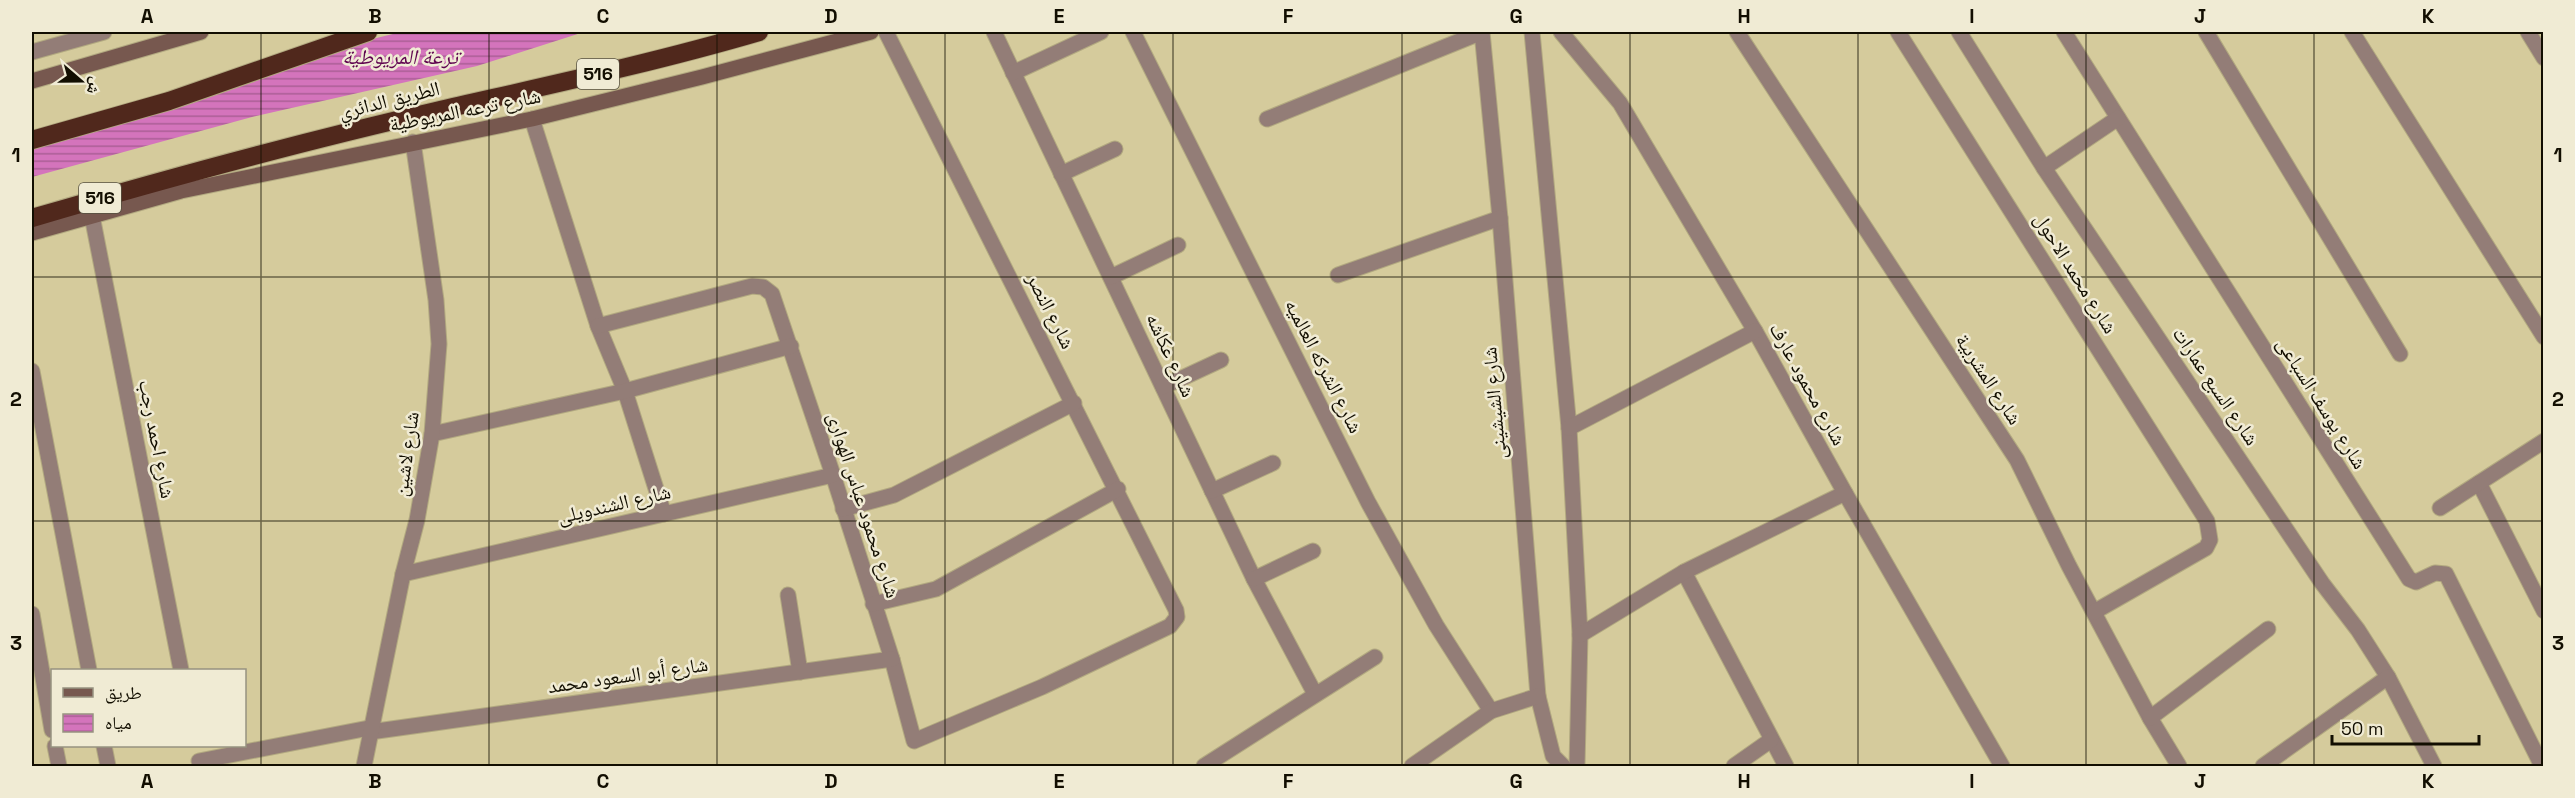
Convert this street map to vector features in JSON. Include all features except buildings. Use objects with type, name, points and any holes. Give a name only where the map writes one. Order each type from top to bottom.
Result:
[{"type":"highway","points":[[32,140],[169,101],[368,32]]},
{"type":"highway","name":"الطريق الدائري","points":[[32,218],[169,178],[435,111],[557,85],[759,32]]},
{"type":"main road","points":[[32,81],[201,32]]},
{"type":"main road","name":"شارع ترعه المريوطية","points":[[32,233],[181,191],[532,119],[871,32]]},
{"type":"street","points":[[32,52],[104,32]]},
{"type":"street","name":"شارع النصر","points":[[886,32],[1118,489],[1176,610],[1174,622],[1165,629],[1042,687],[914,741]]},
{"type":"street","name":"شارع عكاشه","points":[[994,32],[1254,579],[1315,694]]},
{"type":"street","points":[[1014,73],[1101,32]]},
{"type":"street","name":"شارع الشركه العالميه","points":[[1133,32],[1368,502],[1436,625],[1491,711]]},
{"type":"street","points":[[1267,119],[1482,32]]},
{"type":"street","name":"شارع الشيشينى","points":[[1482,32],[1500,218],[1538,696],[1554,756],[1563,766]]},
{"type":"street","points":[[1532,32],[1569,428],[1580,636],[1577,766]]},
{"type":"street","name":"شارع محمود عارف","points":[[1561,32],[1620,103],[1755,331],[2002,766]]},
{"type":"street","name":"شارع المشربية","points":[[1737,32],[2017,460],[2150,718],[2179,766]]},
{"type":"street","name":"شارع محمد الاحول","points":[[1898,32],[2207,521],[2210,540],[2199,553],[2094,612]]},
{"type":"street","name":"شارع السبع عمارات","points":[[1959,32],[2044,168],[2388,677],[2434,766]]},
{"type":"street","name":"شارع يوسف السباعى","points":[[2064,32],[2409,579],[2416,582],[2434,573],[2446,574],[2542,766]]},
{"type":"street","points":[[2206,32],[2400,354]]},
{"type":"street","points":[[2352,32],[2544,337]]},
{"type":"street","points":[[2528,32],[2544,58]]},
{"type":"street","points":[[2044,168],[2118,118]]},
{"type":"street","points":[[532,119],[598,326],[625,392],[664,514]]},
{"type":"street","name":"شارع لاشين","points":[[364,766],[417,520],[432,434],[439,344],[436,300],[413,142]]},
{"type":"street","points":[[1061,174],[1115,149]]},
{"type":"street","name":"شارع احمد رجب","points":[[92,216],[181,669]]},
{"type":"street","points":[[1338,275],[1500,218]]},
{"type":"street","points":[[1111,277],[1178,245]]},
{"type":"street","name":"شارع محمود عباس الهوارى","points":[[598,326],[752,286],[764,287],[772,294],[791,346],[892,659],[914,741]]},
{"type":"street","points":[[1569,428],[1755,331]]},
{"type":"street","points":[[432,434],[625,392],[791,346]]},
{"type":"street","points":[[1162,387],[1221,360]]},
{"type":"street","points":[[32,371],[89,669]]},
{"type":"street","points":[[843,509],[894,495],[1074,403]]},
{"type":"street","points":[[2440,508],[2544,441]]},
{"type":"street","points":[[1212,491],[1273,463]]},
{"type":"street","name":"شارع الشندويلى","points":[[404,574],[833,475]]},
{"type":"street","points":[[2480,483],[2544,611]]},
{"type":"street","points":[[873,604],[936,590],[1118,489]]},
{"type":"street","points":[[1580,636],[1684,572],[1845,493]]},
{"type":"street","points":[[1254,579],[1314,551]]},
{"type":"street","points":[[1684,572],[1786,766]]},
{"type":"street","points":[[788,595],[800,672]]},
{"type":"street","points":[[32,614],[51,724]]},
{"type":"street","points":[[2150,718],[2268,629]]},
{"type":"street","points":[[1204,766],[1375,657]]},
{"type":"street","name":"شارع أبو السعود محمد","points":[[198,758],[372,730],[892,659]]},
{"type":"street","points":[[2263,766],[2388,677]]},
{"type":"street","points":[[1412,766],[1491,711],[1538,696]]},
{"type":"street","points":[[1734,766],[1772,740]]},
{"type":"street","points":[[55,747],[59,766]]},
{"type":"street","points":[[104,747],[108,766]]},
{"type":"water","name":"ترعة المريوطية","points":[[401,32],[584,32],[477,66],[252,117],[32,177],[32,136],[217,77]]}]
